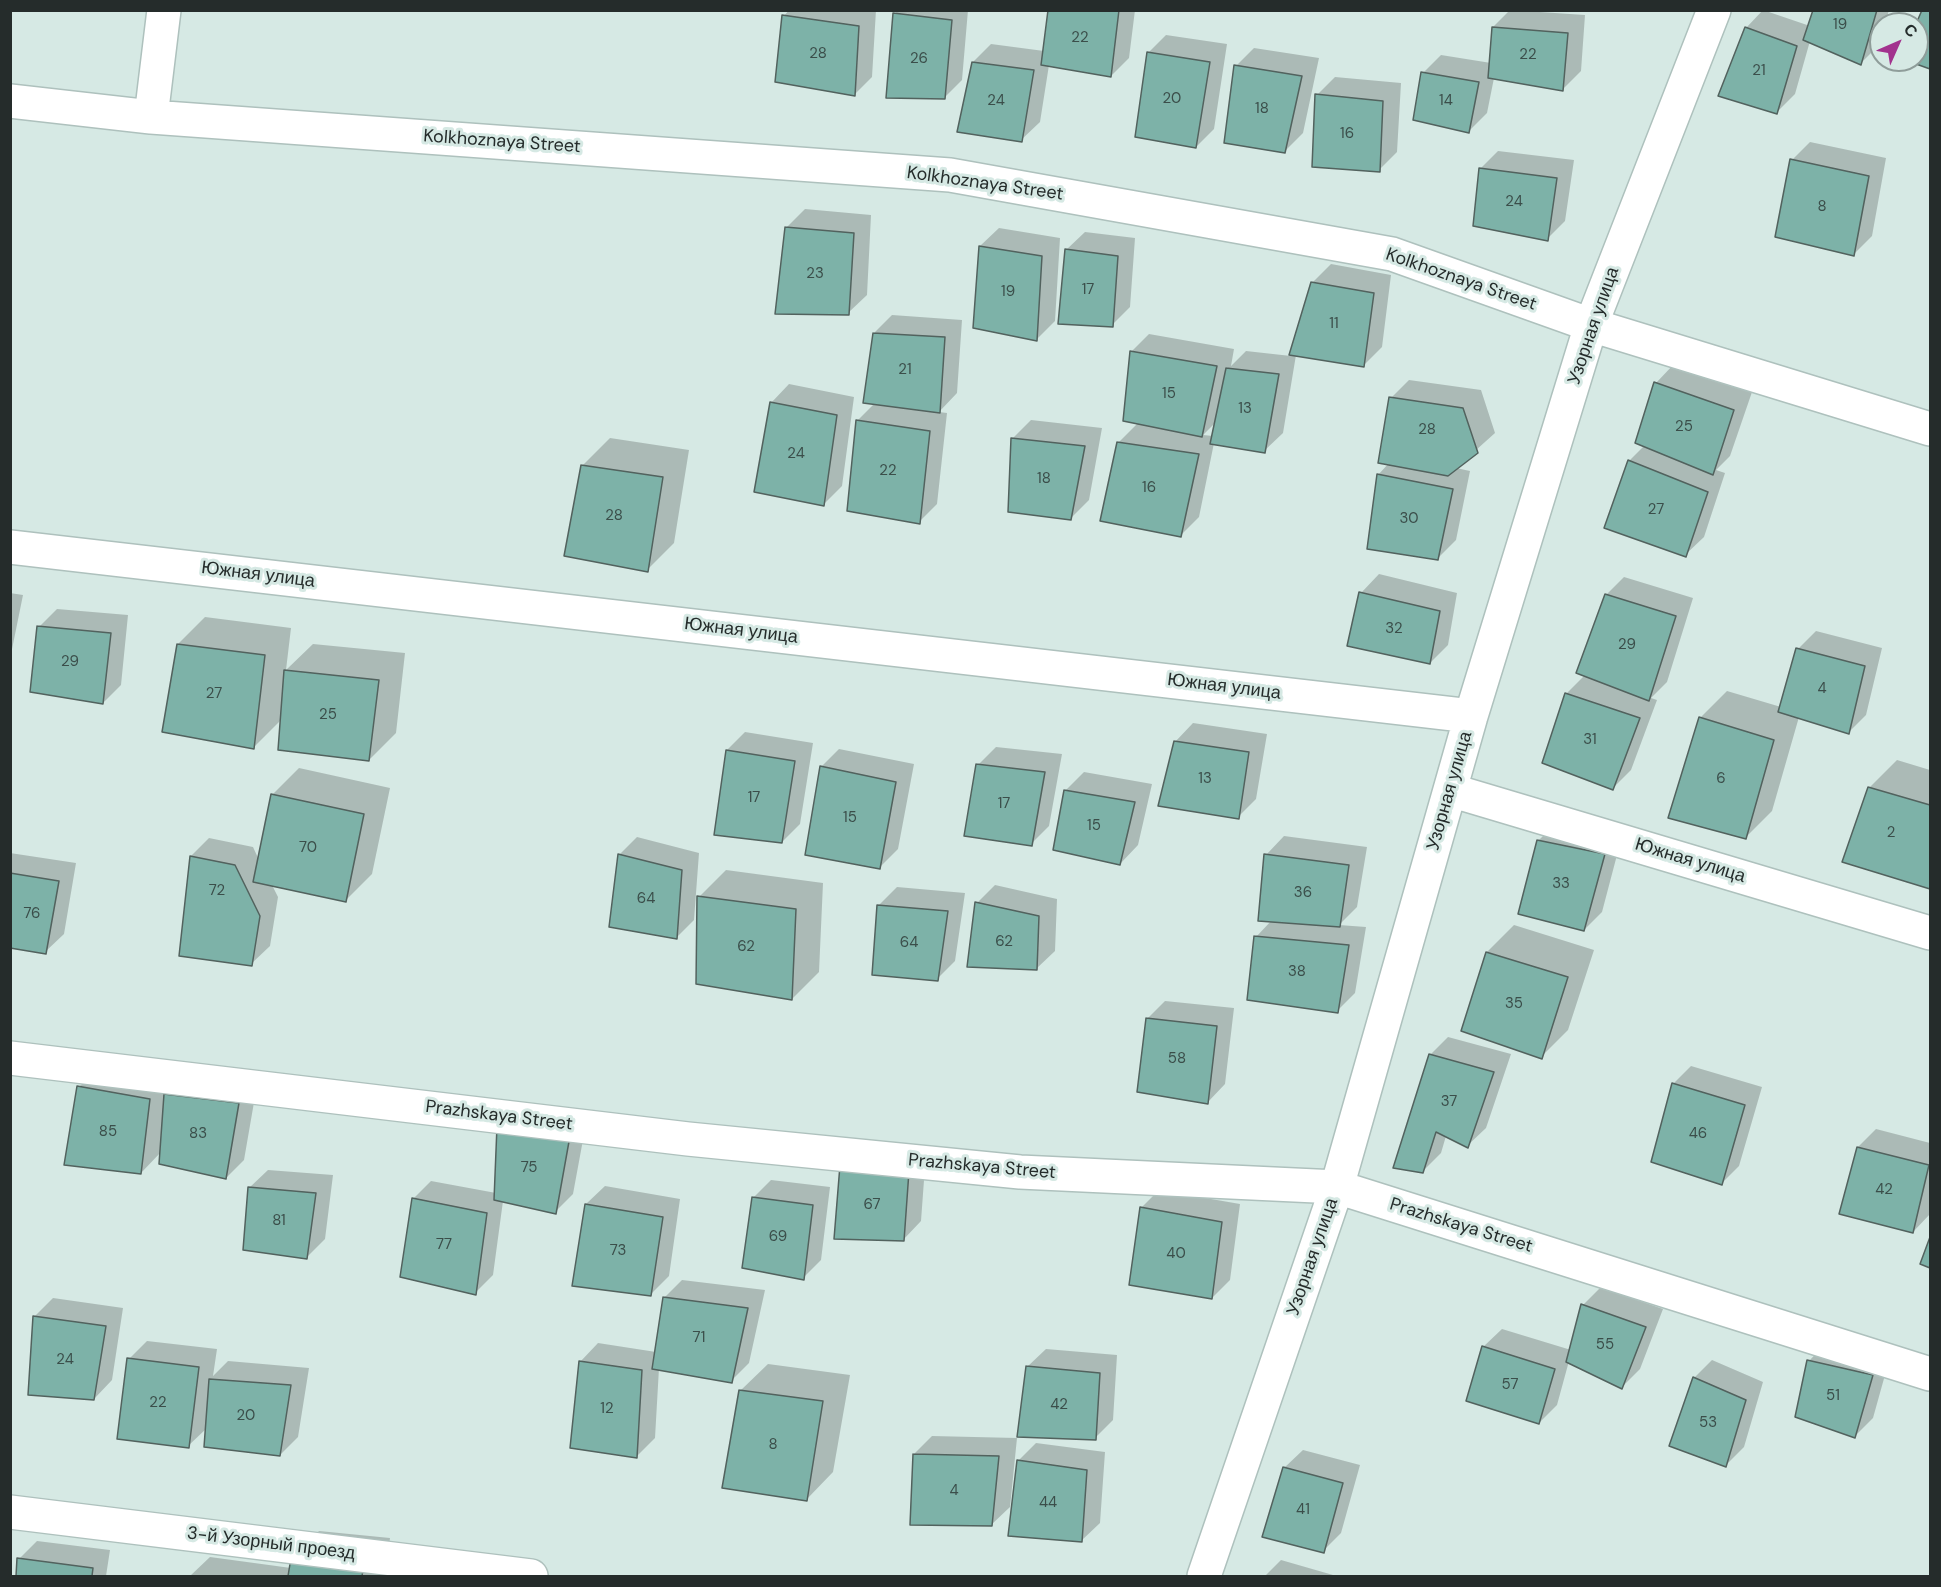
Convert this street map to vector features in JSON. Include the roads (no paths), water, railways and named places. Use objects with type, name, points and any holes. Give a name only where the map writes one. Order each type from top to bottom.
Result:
[{"type":"street","points":[[151,117],[164,10]]},
{"type":"street","name":"Узорная улица","points":[[1204,1576],[1337,1187],[1471,716],[1591,325],[1714,10]]},
{"type":"street","name":"Kolkhoznaya Street","points":[[10,101],[151,117],[950,175],[1392,254],[1591,325],[1930,429]]},
{"type":"street","name":"Южная улица","points":[[10,547],[1471,716]]},
{"type":"street","name":"Южная улица","points":[[1450,790],[1930,933]]},
{"type":"street","name":"Prazhskaya Street","points":[[10,1058],[688,1138],[1020,1172],[1337,1187],[1930,1374]]},
{"type":"street","name":"3-й Узорный проезд","points":[[10,1512],[531,1576]]}]
